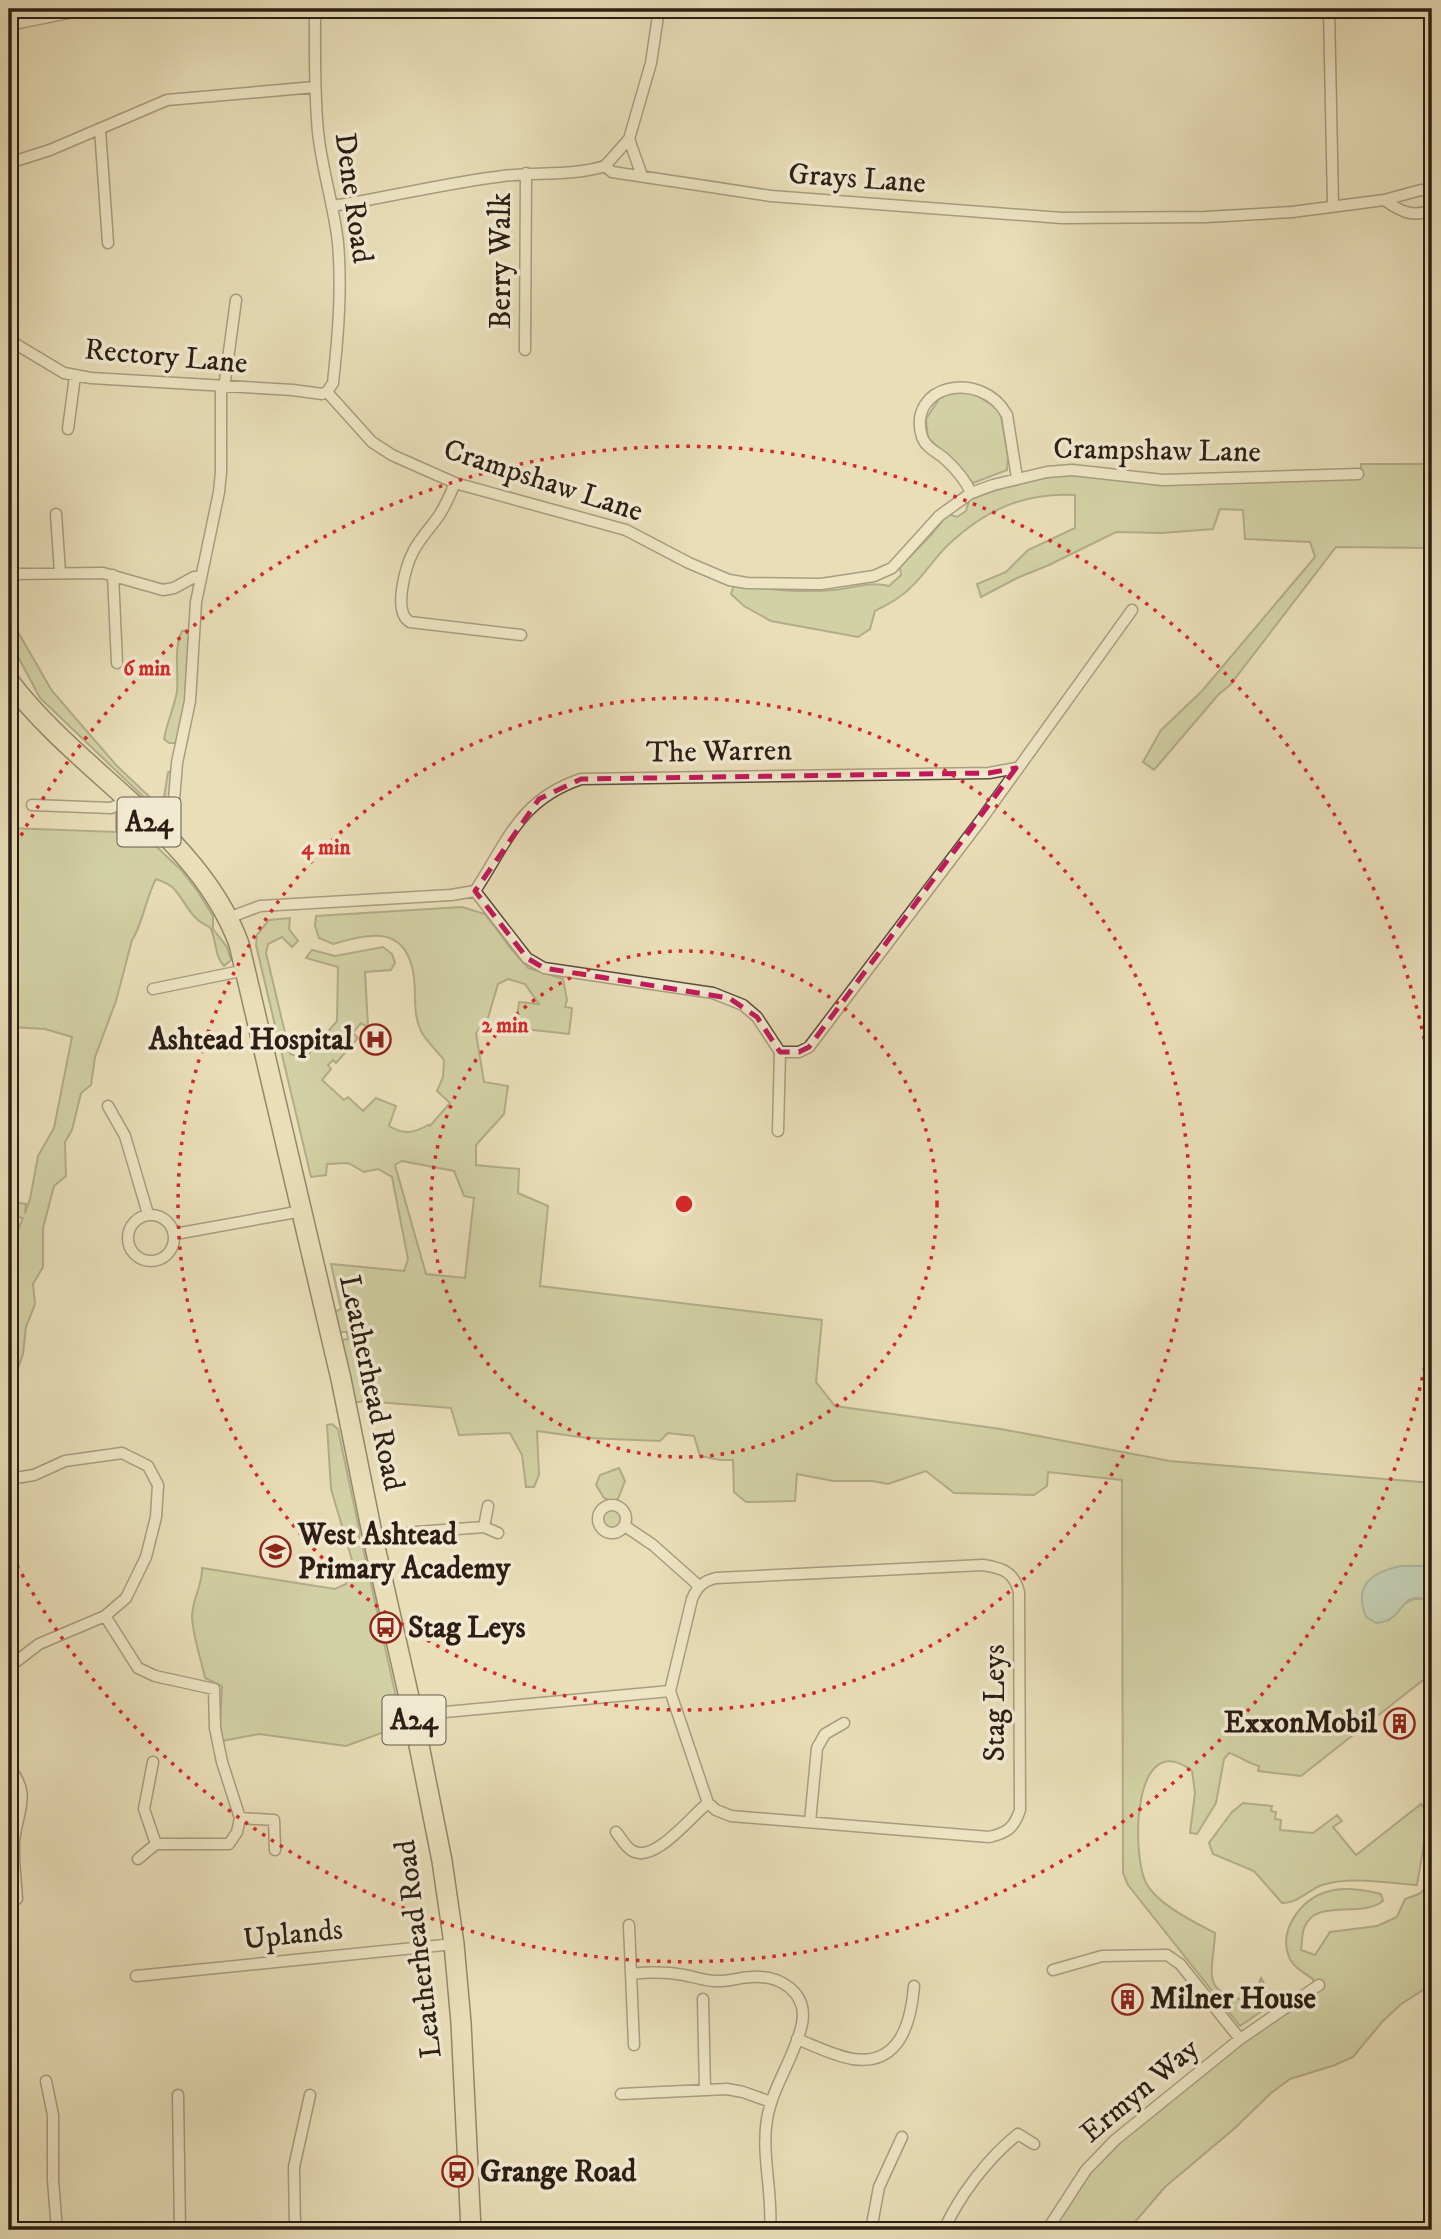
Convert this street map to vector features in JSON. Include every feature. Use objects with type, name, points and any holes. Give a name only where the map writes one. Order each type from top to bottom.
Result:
[{"type":"highway","name":"Leatherhead Road","points":[[9,681],[44,723],[197,869],[216,895],[228,918],[246,970],[341,1379],[442,1861],[454,1944],[462,2031],[471,2230]]},
{"type":"street","points":[[9,25],[88,9]]},
{"type":"street","name":"Dene Road","points":[[314,9],[315,87],[321,157],[333,206],[338,244],[339,312],[333,383],[327,392]]},
{"type":"street","points":[[606,166],[629,139],[651,63],[659,9]]},
{"type":"street","points":[[1329,9],[1333,205]]},
{"type":"street","points":[[9,163],[100,129],[167,100],[315,87]]},
{"type":"street","points":[[100,129],[108,243]]},
{"type":"street","points":[[629,139],[642,176]]},
{"type":"street","name":"Grays Lane","points":[[333,206],[526,173],[593,170],[606,166],[612,172],[771,197],[1062,218],[1206,217],[1309,211],[1333,205],[1384,200],[1421,190],[1432,192]]},
{"type":"street","name":"Berry Walk","points":[[525,349],[526,173]]},
{"type":"street","points":[[1384,200],[1406,214],[1417,215],[1432,210]]},
{"type":"street","points":[[165,837],[172,825],[177,764],[190,701],[196,602],[220,482],[222,388],[236,300]]},
{"type":"street","name":"Rectory Lane","points":[[9,340],[50,366],[75,376],[222,388],[293,390],[322,394],[327,392]]},
{"type":"street","points":[[68,429],[75,376]]},
{"type":"street","points":[[971,493],[959,472],[928,447],[922,437],[923,412],[936,393],[944,388],[972,388],[986,393],[1003,406],[1007,415],[1017,478]]},
{"type":"street","name":"Crampshaw Lane","points":[[327,392],[373,442],[392,455],[455,483],[626,530],[689,563],[729,579],[773,584],[852,581],[883,572],[892,568],[907,554],[939,516],[971,493],[1017,478],[1047,472],[1072,470],[1163,480],[1358,474]]},
{"type":"street","points":[[455,483],[441,513],[414,548],[406,569],[401,614],[410,622],[521,635]]},
{"type":"street","points":[[56,514],[60,573]]},
{"type":"street","points":[[9,574],[114,575],[163,590],[200,577]]},
{"type":"street","points":[[114,575],[117,663]]},
{"type":"street","points":[[780,1052],[799,1052],[809,1046],[981,820],[1132,610]]},
{"type":"street","name":"The Warren","points":[[475,891],[520,820],[539,799],[558,787],[581,779],[989,773],[1016,768]]},
{"type":"street","points":[[32,805],[111,808],[127,801]]},
{"type":"street","points":[[228,918],[260,906],[451,895],[475,891],[527,958],[544,968],[713,993],[729,998],[757,1017],[780,1052],[778,1131]]},
{"type":"street","points":[[153,989],[246,970]]},
{"type":"street","points":[[108,1105],[125,1136],[148,1214]]},
{"type":"street","points":[[175,1234],[302,1211]]},
{"type":"street","points":[[148,1214],[160,1216],[170,1223],[175,1234],[173,1247],[166,1256],[154,1261],[142,1260],[132,1252],[128,1241],[130,1228],[137,1219],[148,1214]]},
{"type":"street","points":[[9,1479],[34,1475],[65,1461],[122,1453],[148,1466],[159,1485],[156,1517],[146,1557],[126,1598],[105,1616],[39,1644],[9,1667]]},
{"type":"street","points":[[484,1527],[488,1506]]},
{"type":"street","points":[[616,1832],[628,1849],[635,1853],[653,1852],[708,1803],[670,1691],[692,1599],[699,1586],[653,1545],[625,1526]]},
{"type":"street","points":[[373,1538],[484,1527],[498,1533]]},
{"type":"street","name":"Stag Leys","points":[[699,1586],[716,1578],[983,1565],[1011,1573],[1019,1592],[1020,1810],[1007,1832],[989,1838],[731,1816],[716,1810],[708,1803]]},
{"type":"street","points":[[105,1616],[138,1668],[155,1676],[214,1689],[215,1728],[222,1762],[240,1818],[237,1832],[229,1844],[156,1844],[138,1858]]},
{"type":"street","points":[[413,1715],[670,1691]]},
{"type":"street","points":[[810,1822],[817,1748],[825,1734],[844,1723]]},
{"type":"street","points":[[153,1762],[144,1809],[156,1844]]},
{"type":"street","points":[[9,1768],[15,1774],[24,1801],[14,1842],[18,1899]]},
{"type":"street","points":[[240,1818],[274,1819],[275,1850]]},
{"type":"street","points":[[629,1925],[634,2045]]},
{"type":"street","name":"Uplands","points":[[136,1976],[454,1944]]},
{"type":"street","points":[[1053,1970],[1102,1956],[1167,1955],[1180,1964],[1240,2039]]},
{"type":"street","points":[[631,1973],[671,1973],[718,1982],[754,1977],[776,1980],[796,1992],[801,2002],[802,2023],[771,2102],[766,2140],[771,2192],[770,2230]]},
{"type":"street","name":"Ermyn Way","points":[[1047,2230],[1086,2170],[1100,2154],[1240,2039],[1319,1985]]},
{"type":"street","points":[[797,2039],[855,2059],[876,2058],[899,2042],[905,2031],[914,1986]]},
{"type":"street","points":[[703,1999],[705,2090]]},
{"type":"street","points":[[46,2081],[53,2115],[52,2179],[57,2230]]},
{"type":"street","points":[[621,2094],[727,2089],[771,2102]]},
{"type":"street","points":[[178,2095],[180,2230]]},
{"type":"street","points":[[295,2230],[294,2167],[310,2095]]},
{"type":"street","points":[[944,2230],[961,2197],[995,2154],[1018,2134],[1034,2144]]},
{"type":"street","points":[[871,2230],[879,2187],[902,2137]]},
{"type":"highlighted area","points":[[1016,768],[809,1047],[799,1052],[780,1052],[757,1017],[729,998],[544,968],[527,958],[475,891],[539,799],[581,779],[989,773]]},
{"type":"green space","points":[[968,390],[1000,410],[1008,456],[1007,470],[973,483],[928,438],[926,419],[943,393]]},
{"type":"green space","points":[[1361,464],[1432,464],[1432,548],[1336,547],[1230,685],[1218,695],[1154,770],[1143,762],[1161,730],[1202,691],[1315,557],[1310,542],[1245,539],[1243,510],[1220,509],[1213,529],[1162,533],[1116,532],[981,597],[977,584],[1006,572],[1028,550],[1075,528],[1075,495],[1057,495],[1023,500],[977,522],[949,544],[905,592],[875,611],[870,629],[858,637],[771,621],[744,606],[731,594],[734,585],[809,591],[868,585],[889,586],[901,575],[900,567],[948,514],[957,517],[966,511],[969,500],[1021,481],[1061,475],[1361,478]]},
{"type":"green space","points":[[10,618],[52,691],[117,766],[155,802],[164,797],[168,772],[173,771],[170,813],[166,816],[153,806],[40,698],[9,640]]},
{"type":"green space","points":[[190,630],[187,689],[176,743],[169,743],[164,739],[177,691],[179,638],[182,631]]},
{"type":"green space","points":[[119,811],[182,871],[198,892],[213,916],[213,929],[227,947],[231,960],[224,966],[210,927],[194,916],[173,888],[156,879],[132,940],[116,1001],[95,1057],[91,1085],[81,1093],[72,1130],[65,1142],[66,1176],[54,1186],[43,1228],[43,1267],[33,1284],[35,1304],[26,1327],[23,1354],[12,1391],[9,1431],[9,1276],[17,1232],[23,1218],[9,1215],[9,1201],[26,1204],[25,1213],[38,1156],[54,1128],[72,1037],[45,1029],[9,1027],[9,828],[116,832],[116,813]]},
{"type":"green space","points":[[462,907],[485,914],[528,968],[563,979],[567,1000],[565,1007],[572,1008],[569,1034],[516,1028],[519,1002],[539,1004],[525,984],[508,979],[498,984],[488,1018],[476,1033],[484,1082],[508,1086],[504,1114],[476,1145],[476,1165],[519,1169],[518,1193],[548,1206],[540,1286],[822,1320],[816,1382],[835,1406],[1001,1429],[1170,1461],[1432,1483],[1432,1570],[1424,1566],[1401,1566],[1390,1619],[1413,1599],[1432,1602],[1432,1673],[1301,1776],[1258,1771],[1259,1766],[1229,1753],[1224,1759],[1216,1803],[1197,1834],[1190,1833],[1195,1793],[1192,1771],[1172,1762],[1158,1765],[1148,1778],[1141,1798],[1139,1846],[1146,1883],[1167,1905],[1215,1933],[1212,1977],[1221,1992],[1246,2000],[1257,1990],[1261,1978],[1265,1985],[1262,2011],[1240,2026],[1128,1885],[1123,1873],[1122,1480],[1048,1472],[1047,1486],[1034,1495],[954,1493],[926,1471],[888,1484],[872,1481],[833,1481],[797,1474],[795,1501],[746,1502],[734,1492],[733,1460],[700,1456],[694,1436],[668,1433],[660,1441],[587,1438],[537,1431],[539,1475],[534,1487],[526,1487],[522,1455],[510,1433],[459,1435],[451,1408],[364,1401],[353,1403],[341,1340],[348,1339],[347,1332],[336,1332],[332,1313],[341,1309],[331,1264],[404,1271],[408,1259],[392,1177],[378,1169],[364,1172],[348,1163],[327,1164],[326,1175],[311,1177],[256,945],[257,935],[269,920],[290,918],[289,929],[298,941],[292,947],[282,937],[268,944],[266,953],[290,1054],[308,1055],[337,1021],[338,967],[306,958],[312,950],[335,956],[383,947],[392,954],[395,963],[391,970],[365,972],[368,1026],[361,1023],[353,1033],[358,1038],[336,1063],[333,1060],[328,1065],[331,1069],[322,1080],[344,1100],[348,1097],[363,1111],[376,1098],[396,1106],[389,1126],[404,1132],[430,1126],[450,1103],[437,1091],[443,1077],[444,1060],[421,1031],[418,1023],[414,975],[407,953],[391,938],[380,936],[333,944],[319,938],[315,926],[316,916]],"holes":[[[402,1161],[454,1171],[464,1196],[474,1198],[465,1278],[426,1274],[395,1165]]]},
{"type":"green space","points":[[332,1424],[338,1429],[360,1534],[359,1542],[363,1548],[402,1724],[396,1735],[384,1732],[346,1746],[259,1734],[222,1741],[222,1686],[205,1678],[192,1617],[202,1568],[335,1589],[346,1584],[352,1560],[331,1489],[327,1425]]},
{"type":"green space","points":[[619,1468],[625,1481],[618,1499],[612,1501],[604,1498],[596,1485],[600,1475]]},
{"type":"green space","points":[[612,1510],[618,1513],[621,1519],[618,1525],[612,1528],[606,1525],[603,1519],[606,1513]]},
{"type":"green space","points":[[1243,1803],[1272,1806],[1271,1811],[1276,1812],[1275,1819],[1281,1820],[1280,1830],[1313,1833],[1337,1815],[1342,1821],[1333,1827],[1356,1855],[1421,1804],[1429,1814],[1417,1885],[1369,1881],[1333,1882],[1317,1887],[1298,1899],[1282,1903],[1254,1871],[1213,1854],[1209,1843],[1232,1812]]},
{"type":"green space","points":[[1432,1883],[1432,1984],[1400,2005],[1353,2057],[1290,2079],[1271,2093],[1235,2128],[1165,2187],[1128,2230],[1051,2230],[1099,2158],[1249,2037],[1315,1993],[1313,1979],[1293,1964],[1286,1947],[1289,1927],[1300,1909],[1317,1896],[1333,1890],[1361,1890],[1381,1894],[1383,1901],[1373,1906],[1318,1913],[1310,1919],[1304,1928],[1301,1950],[1315,1955],[1330,1932],[1377,1926],[1397,1917],[1405,1899],[1419,1894]]},
{"type":"water","points":[[1401,1566],[1425,1566],[1432,1570],[1432,1602],[1415,1598],[1387,1621],[1376,1623],[1366,1617],[1362,1596],[1364,1588],[1374,1576]]},
{"type":"place","name":"Ashtead Hospital","points":[[376,1040]]},
{"type":"place","name":"West Ashtead Primary Academy","points":[[275,1552]]},
{"type":"place","name":"Stag Leys","points":[[385,1628]]},
{"type":"place","name":"ExxonMobil","points":[[1400,1723]]},
{"type":"place","name":"Milner House","points":[[1127,1999]]},
{"type":"place","name":"Grange Road","points":[[457,2172]]}]
